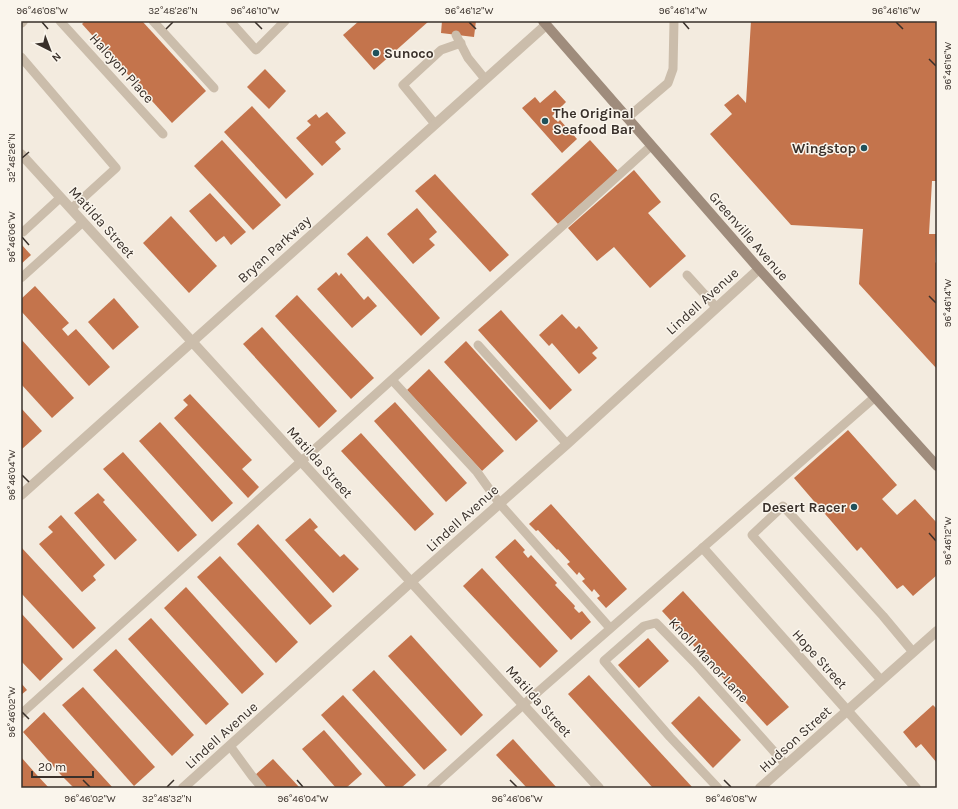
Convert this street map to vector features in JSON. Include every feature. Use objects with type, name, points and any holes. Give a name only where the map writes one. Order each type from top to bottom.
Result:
[{"type":"main road","name":"Greenville Avenue","points":[[545,23],[759,269],[937,466]]},
{"type":"street","name":"Bryan Parkway","points":[[21,495],[485,79],[545,23]]},
{"type":"street","name":"Matilda Street","points":[[21,154],[599,788]]},
{"type":"street","name":"Lindell Avenue","points":[[183,788],[411,582],[567,444],[759,269]]},
{"type":"street","name":"Hope Street","points":[[703,548],[916,788]]},
{"type":"street","name":"Hudson Street","points":[[760,788],[937,631]]},
{"type":"lane","name":"Halcyon Place","points":[[60,21],[164,134]]},
{"type":"lane","points":[[153,21],[214,88]]},
{"type":"lane","points":[[230,21],[256,50],[285,21]]},
{"type":"lane","points":[[627,118],[668,83],[673,69],[674,21]]},
{"type":"lane","points":[[435,124],[403,85],[441,50],[458,39],[468,58],[485,79]]},
{"type":"lane","points":[[21,58],[116,168],[71,209]]},
{"type":"lane","points":[[21,714],[651,146]]},
{"type":"lane","points":[[23,232],[60,198]]},
{"type":"lane","points":[[21,278],[83,222]]},
{"type":"lane","points":[[686,275],[716,307]]},
{"type":"lane","points":[[478,345],[567,444]]},
{"type":"lane","points":[[392,380],[476,472],[500,504],[610,628]]},
{"type":"lane","points":[[431,788],[610,628],[875,397]]},
{"type":"lane","points":[[881,680],[752,535],[783,506],[883,616],[913,652]]},
{"type":"lane","name":"Knoll Manor Lane","points":[[718,788],[670,737],[604,661],[644,626],[656,623],[695,663],[786,765]]},
{"type":"lane","points":[[230,746],[262,788]]},
{"type":"building","points":[[85,21],[142,21],[206,91],[172,123],[82,24]]},
{"type":"building","name":"Sunoco","points":[[359,21],[429,21],[374,70],[343,35]]},
{"type":"building","name":"Sunoco","points":[[442,21],[476,21],[474,37],[441,33]]},
{"type":"building","points":[[751,21],[937,21],[937,181],[932,181],[929,234],[936,234],[935,262],[937,264],[937,369],[859,284],[863,229],[791,225],[710,134],[732,114],[724,105],[738,94],[746,103]]},
{"type":"building","points":[[265,69],[286,91],[269,109],[247,87]]},
{"type":"building","name":"The Original Seafood Bar","points":[[555,90],[566,102],[552,116],[558,122],[560,120],[577,139],[562,153],[522,108],[535,97],[540,103]]},
{"type":"building","points":[[252,106],[314,174],[286,199],[224,132]]},
{"type":"building","points":[[327,112],[346,133],[335,142],[341,149],[322,166],[296,138],[311,125],[307,121],[316,114],[319,118]]},
{"type":"building","points":[[222,140],[281,205],[253,230],[194,166]]},
{"type":"building","points":[[590,140],[618,171],[558,224],[531,194]]},
{"type":"building","points":[[634,170],[661,202],[648,213],[686,256],[650,288],[614,247],[597,261],[568,228]]},
{"type":"building","points":[[435,174],[509,255],[490,272],[415,191]]},
{"type":"building","points":[[210,193],[246,232],[231,245],[224,236],[216,242],[189,211]]},
{"type":"building","points":[[417,208],[437,232],[429,239],[435,245],[413,264],[387,234]]},
{"type":"building","points":[[171,216],[217,266],[189,293],[143,243]]},
{"type":"building","points":[[367,236],[440,318],[421,336],[347,254]]},
{"type":"building","points":[[21,244],[31,255],[21,264]]},
{"type":"building","points":[[336,272],[339,276],[341,273],[364,300],[368,296],[377,306],[352,328],[317,289]]},
{"type":"building","points":[[35,286],[69,323],[62,329],[68,336],[76,329],[110,367],[89,386],[21,311],[21,299]]},
{"type":"building","points":[[297,295],[374,378],[351,399],[275,316]]},
{"type":"building","points":[[114,298],[139,327],[113,350],[88,322]]},
{"type":"building","points":[[501,310],[572,390],[550,410],[478,330]]},
{"type":"building","points":[[562,314],[576,329],[579,326],[598,348],[592,353],[597,358],[579,374],[552,343],[549,346],[539,335]]},
{"type":"building","points":[[262,327],[337,411],[319,428],[243,344]]},
{"type":"building","points":[[21,339],[74,398],[52,418],[21,384]]},
{"type":"building","points":[[466,341],[538,421],[516,441],[444,362]]},
{"type":"building","points":[[429,369],[504,451],[482,471],[407,390]]},
{"type":"building","points":[[190,394],[252,460],[242,469],[259,487],[248,498],[174,418],[188,405],[183,400]]},
{"type":"building","points":[[395,402],[467,483],[446,502],[374,421]]},
{"type":"building","points":[[21,408],[42,431],[22,449],[21,448]]},
{"type":"building","points":[[160,422],[233,503],[212,522],[139,441]]},
{"type":"building","name":"Desert Racer","points":[[848,430],[897,485],[882,499],[897,515],[915,499],[937,523],[937,575],[913,596],[903,585],[897,589],[861,547],[857,551],[794,478]]},
{"type":"building","points":[[361,433],[434,514],[415,531],[341,451]]},
{"type":"building","points":[[123,452],[197,535],[178,552],[103,469]]},
{"type":"building","points":[[98,493],[105,500],[103,502],[137,540],[115,560],[74,513]]},
{"type":"building","points":[[551,504],[627,589],[606,608],[597,598],[600,596],[594,589],[592,592],[582,581],[585,579],[579,572],[577,575],[567,564],[570,562],[538,530],[536,531],[529,524]]},
{"type":"building","points":[[61,515],[105,565],[93,576],[96,580],[82,592],[39,544],[53,532],[48,527]]},
{"type":"building","points":[[310,518],[318,527],[314,530],[340,557],[344,554],[359,569],[333,593],[285,540]]},
{"type":"building","points":[[258,524],[332,606],[310,625],[237,544]]},
{"type":"building","points":[[515,539],[525,550],[523,552],[528,558],[531,555],[557,583],[555,585],[575,606],[574,608],[579,613],[582,611],[591,622],[571,640],[495,557]]},
{"type":"building","points":[[21,547],[96,628],[73,649],[21,593]]},
{"type":"building","points":[[220,556],[298,642],[276,663],[197,577]]},
{"type":"building","points":[[482,568],[558,651],[540,668],[463,586]]},
{"type":"building","points":[[186,587],[264,674],[242,694],[164,608]]},
{"type":"building","points":[[683,591],[789,707],[767,726],[662,611]]},
{"type":"building","points":[[21,613],[63,659],[40,681],[21,661]]},
{"type":"building","points":[[151,618],[229,704],[206,725],[128,639]]},
{"type":"building","points":[[411,635],[483,715],[461,736],[388,656]]},
{"type":"building","points":[[648,638],[669,661],[639,688],[618,665]]},
{"type":"building","points":[[116,649],[194,735],[172,756],[93,670]]},
{"type":"building","points":[[374,670],[447,750],[424,770],[352,690]]},
{"type":"building","points":[[589,675],[693,788],[653,788],[568,694]]},
{"type":"building","points":[[21,683],[27,690],[21,695]]},
{"type":"building","points":[[83,687],[155,767],[134,786],[62,705]]},
{"type":"building","points":[[343,695],[416,775],[401,788],[387,788],[321,715]]},
{"type":"building","points":[[699,696],[741,740],[713,768],[671,723]]},
{"type":"building","points":[[933,705],[937,709],[937,763],[921,744],[916,748],[903,732]]},
{"type":"building","points":[[44,712],[113,788],[74,788],[61,775],[23,732]]},
{"type":"building","points":[[324,730],[362,774],[346,788],[336,788],[302,749]]},
{"type":"building","points":[[513,739],[557,788],[527,788],[496,755]]},
{"type":"building","points":[[21,757],[36,774],[49,788],[21,788]]},
{"type":"building","points":[[273,759],[300,788],[266,788],[254,776]]},
{"type":"place","name":"Sunoco","points":[[376,53]]},
{"type":"place","name":"The Original Seafood Bar","points":[[545,121]]},
{"type":"place","name":"Wingstop","points":[[864,148]]},
{"type":"place","name":"Desert Racer","points":[[854,507]]}]
